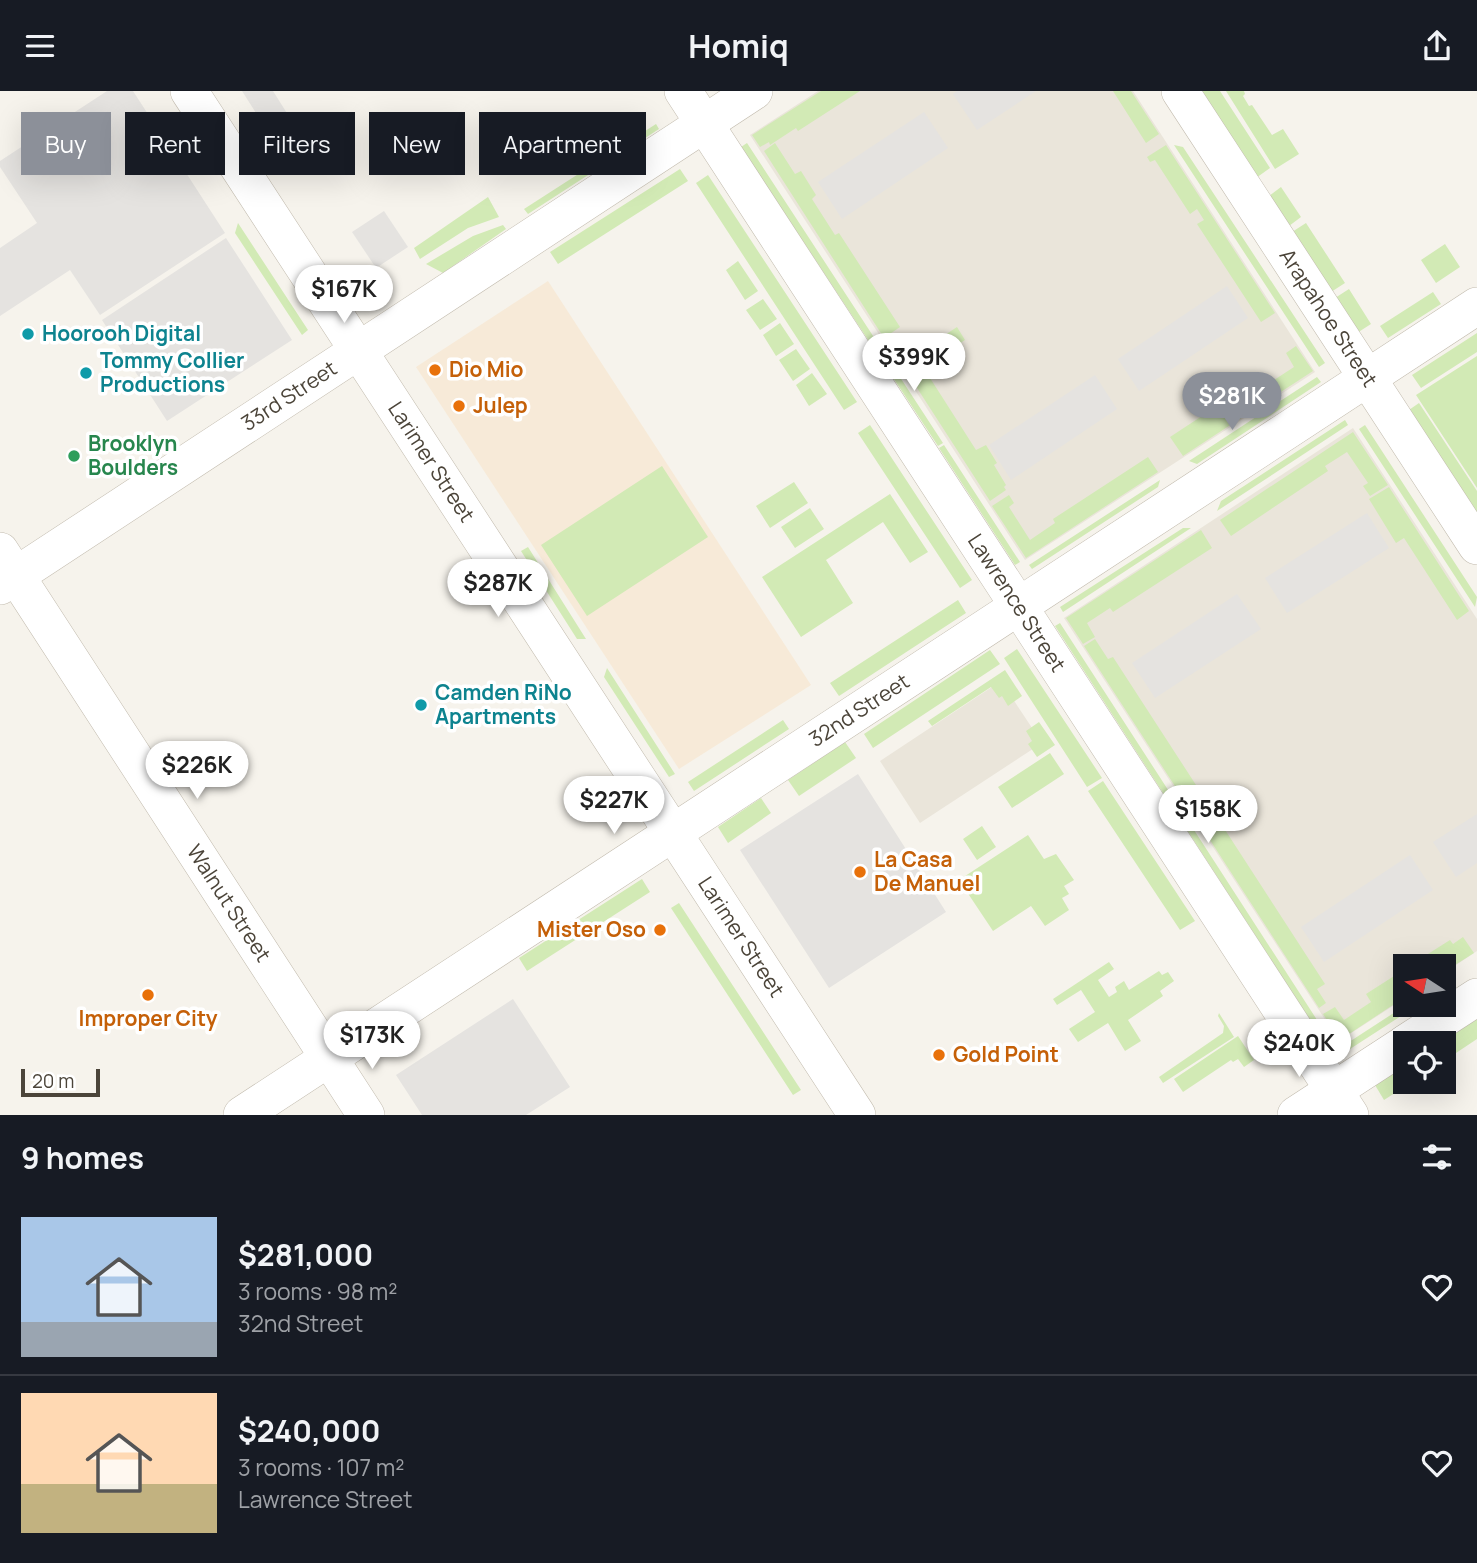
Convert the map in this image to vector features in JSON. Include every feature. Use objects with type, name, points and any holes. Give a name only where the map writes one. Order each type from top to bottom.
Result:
[{"type":"street","name":"Larimer Street","points":[[189,91],[857,1115]]},
{"type":"street","name":"Lawrence Street","points":[[683,91],[1342,1103]]},
{"type":"street","name":"33rd Street","points":[[5,571],[358,351],[754,91]]},
{"type":"street","name":"Arapahoe Street","points":[[1181,91],[1477,545]]},
{"type":"street","name":"32nd Street","points":[[242,1115],[1477,306]]},
{"type":"street","name":"Walnut Street","points":[[5,571],[366,1115]]},
{"type":"street","points":[[1425,1031],[1477,997]]},
{"type":"street","points":[[1296,1115],[1342,1103],[1393,1055]]},
{"type":"shaded area","points":[[107,91],[133,91],[147,112],[125,112],[125,175],[187,175],[225,233],[100,315],[70,270],[0,316],[0,248],[37,223],[0,167],[0,161],[21,147],[21,175],[111,175],[111,112],[75,112]]},
{"type":"shaded area","points":[[242,91],[273,91],[286,112],[255,112]]},
{"type":"shaded area","points":[[818,91],[1133,91],[1315,372],[1025,560],[750,135]]},
{"type":"shaded area","points":[[957,91],[1036,91],[977,130],[953,94]]},
{"type":"shaded area","points":[[924,112],[948,148],[842,219],[818,182]]},
{"type":"shaded area","points":[[384,211],[408,247],[376,268],[352,232]]},
{"type":"shaded area","points":[[226,238],[292,340],[167,421],[102,320]]},
{"type":"shaded area","points":[[548,281],[811,685],[679,769],[416,367]]},
{"type":"shaded area","points":[[1227,286],[1248,318],[1139,391],[1118,359]]},
{"type":"shaded area","points":[[1095,375],[1117,409],[1011,480],[989,445]]},
{"type":"shaded area","points":[[1353,428],[1477,619],[1477,951],[1456,965],[1456,954],[1393,954],[1393,1006],[1339,1041],[1064,618]]},
{"type":"shaded area","points":[[1367,513],[1389,548],[1287,613],[1265,578]]},
{"type":"shaded area","points":[[1237,594],[1261,629],[1155,698],[1132,663]]},
{"type":"shaded area","points":[[1001,681],[1042,743],[920,823],[880,761]]},
{"type":"shaded area","points":[[858,774],[946,912],[829,988],[740,850]]},
{"type":"shaded area","points":[[1477,814],[1477,863],[1456,877],[1433,842]]},
{"type":"shaded area","points":[[1410,855],[1433,890],[1324,962],[1301,927]]},
{"type":"shaded area","points":[[513,999],[570,1087],[526,1115],[422,1115],[396,1075]]},
{"type":"green space","points":[[821,91],[860,91],[798,131],[796,128],[770,145],[769,142],[760,147],[752,135]]},
{"type":"green space","points":[[1113,91],[1131,91],[1159,134],[1146,143]]},
{"type":"green space","points":[[1200,91],[1220,91],[1270,168],[1256,178]]},
{"type":"green space","points":[[1226,91],[1244,91],[1243,96],[1249,106],[1252,105],[1272,135],[1283,129],[1299,154],[1275,169]]},
{"type":"green space","points":[[656,124],[659,129],[646,137],[646,130]]},
{"type":"green space","points":[[747,143],[943,443],[938,446],[741,147]]},
{"type":"green space","points":[[775,143],[795,174],[801,171],[816,195],[812,199],[835,235],[839,233],[900,327],[884,338],[764,151]]},
{"type":"green space","points":[[1166,145],[1275,313],[1261,322],[1197,224],[1204,220],[1197,209],[1190,214],[1155,160],[1150,162],[1147,157]]},
{"type":"green space","points":[[1174,145],[1183,147],[1325,363],[1319,367]]},
{"type":"green space","points":[[680,169],[688,181],[558,264],[550,252]]},
{"type":"green space","points":[[577,175],[588,175],[528,214],[524,209]]},
{"type":"green space","points":[[708,175],[857,402],[844,410],[696,183]]},
{"type":"green space","points":[[1281,187],[1301,217],[1289,226],[1269,196]]},
{"type":"green space","points":[[488,197],[499,217],[468,228],[420,259],[414,248]]},
{"type":"green space","points":[[238,223],[308,330],[302,335],[235,233]]},
{"type":"green space","points":[[1306,223],[1345,283],[1331,292],[1292,232]]},
{"type":"green space","points":[[503,225],[506,229],[443,273],[426,264],[473,236]]},
{"type":"green space","points":[[1445,244],[1460,267],[1436,283],[1421,260]]},
{"type":"green space","points":[[738,261],[758,291],[745,300],[726,270]]},
{"type":"green space","points":[[1349,289],[1371,324],[1357,333],[1335,298]]},
{"type":"green space","points":[[1433,292],[1441,304],[1388,338],[1380,326]]},
{"type":"green space","points":[[763,299],[777,319],[760,330],[746,310]]},
{"type":"green space","points":[[780,323],[794,344],[776,356],[763,335]]},
{"type":"green space","points":[[957,327],[965,340],[923,367],[976,450],[986,445],[997,463],[994,465],[1006,485],[1006,490],[990,501],[888,343],[902,334],[916,354]]},
{"type":"green space","points":[[1477,333],[1477,352],[1421,388],[1412,375]]},
{"type":"green space","points":[[1296,346],[1313,371],[1183,456],[1170,437],[1266,374],[1271,382],[1294,367],[1286,353]]},
{"type":"green space","points":[[796,349],[810,369],[793,381],[779,360]]},
{"type":"green space","points":[[1477,356],[1477,488],[1416,395]]},
{"type":"green space","points":[[812,373],[827,394],[809,406],[796,385]]},
{"type":"green space","points":[[1317,377],[1321,382],[1197,464],[1189,461]]},
{"type":"green space","points":[[1419,403],[1477,491],[1477,520],[1406,412]]},
{"type":"green space","points":[[1345,420],[1348,425],[1217,511],[1221,501]]},
{"type":"green space","points":[[870,425],[972,580],[960,588],[858,433]]},
{"type":"green space","points":[[1365,425],[1477,597],[1475,607],[1359,429]]},
{"type":"green space","points":[[1353,432],[1388,485],[1370,496],[1363,486],[1368,483],[1347,452],[1325,466],[1328,471],[1231,536],[1220,520]]},
{"type":"green space","points":[[944,445],[1020,562],[1015,565],[939,448]]},
{"type":"green space","points":[[1148,457],[1158,472],[1026,558],[992,506],[1009,495],[1014,503],[1009,507],[1030,540],[1055,523],[1053,519]]},
{"type":"green space","points":[[662,466],[708,537],[587,616],[541,545]]},
{"type":"green space","points":[[1160,480],[1158,487],[1032,569],[1029,565]]},
{"type":"green space","points":[[794,482],[808,503],[770,528],[756,506]]},
{"type":"green space","points":[[1389,487],[1469,611],[1457,620],[1404,538],[1396,543],[1369,499]]},
{"type":"green space","points":[[890,494],[928,552],[910,563],[883,522],[826,560],[853,603],[801,637],[762,577]]},
{"type":"green space","points":[[810,508],[824,529],[795,548],[781,527]]},
{"type":"green space","points":[[1183,528],[1191,528],[1063,612],[1060,607]]},
{"type":"green space","points":[[1201,530],[1212,548],[1113,612],[1110,608],[1087,623],[1095,637],[1083,644],[1066,618]]},
{"type":"green space","points":[[528,547],[586,639],[577,639],[521,551]]},
{"type":"green space","points":[[958,600],[966,613],[839,696],[830,683]]},
{"type":"green space","points":[[1060,623],[1330,1040],[1325,1043],[1055,626]]},
{"type":"green space","points":[[1095,639],[1108,659],[1113,657],[1325,984],[1317,989],[1326,1003],[1319,1008],[1084,646]]},
{"type":"green space","points":[[1017,649],[1102,778],[1087,787],[1004,658]]},
{"type":"green space","points":[[990,650],[1000,664],[873,748],[864,734]]},
{"type":"green space","points":[[607,668],[675,774],[669,777],[604,677]]},
{"type":"green space","points":[[1005,670],[1022,696],[1008,706],[1002,696],[999,698],[991,687],[932,726],[928,721]]},
{"type":"green space","points":[[783,720],[789,729],[694,791],[688,782]]},
{"type":"green space","points":[[1039,722],[1055,745],[1037,757],[1028,744],[1032,741],[1026,731]]},
{"type":"green space","points":[[845,742],[856,758],[799,796],[788,780]]},
{"type":"green space","points":[[1050,753],[1064,774],[1012,808],[998,787]]},
{"type":"green space","points":[[1103,781],[1195,921],[1180,930],[1088,791]]},
{"type":"green space","points":[[761,798],[771,813],[728,843],[718,827]]},
{"type":"green space","points":[[982,826],[996,847],[977,860],[963,839]]},
{"type":"green space","points":[[1028,835],[1044,859],[1056,854],[1074,880],[1064,886],[1069,894],[1062,898],[1069,910],[1045,926],[1031,906],[993,931],[959,880]]},
{"type":"green space","points":[[642,879],[650,892],[527,971],[519,958]]},
{"type":"green space","points":[[679,903],[801,1090],[793,1095],[671,908]]},
{"type":"green space","points":[[1463,937],[1474,953],[1456,964],[1456,954],[1428,954],[1450,940],[1453,944]]},
{"type":"green space","points":[[1109,962],[1114,969],[1098,980],[1109,997],[1117,992],[1115,987],[1124,981],[1129,990],[1159,971],[1162,975],[1168,972],[1174,981],[1160,991],[1163,996],[1128,1020],[1141,1041],[1125,1051],[1108,1023],[1078,1042],[1069,1029],[1095,1012],[1081,990],[1057,1005],[1053,999]]},
{"type":"green space","points":[[1393,977],[1393,1005],[1340,1040],[1323,1014],[1335,1007],[1344,1020],[1371,1002],[1366,994]]},
{"type":"green space","points":[[1219,1013],[1234,1037],[1163,1083],[1159,1077],[1223,1033],[1224,1026]]},
{"type":"green space","points":[[1393,1013],[1393,1017],[1399,1017],[1350,1049],[1346,1044]]},
{"type":"green space","points":[[1477,1019],[1477,1039],[1456,1053],[1456,1033]]},
{"type":"green space","points":[[1238,1036],[1254,1060],[1244,1067],[1238,1059],[1233,1062],[1231,1060],[1183,1092],[1174,1079]]},
{"type":"green space","points":[[1393,1074],[1393,1094],[1384,1100],[1375,1085]]},
{"type":"place","name":"Hoorooh Digital","points":[[28,334]]},
{"type":"place","name":"Dio Mio","points":[[435,370]]},
{"type":"place","name":"Tommy Collier Productions","points":[[86,373]]},
{"type":"place","name":"Julep","points":[[459,406]]},
{"type":"place","name":"Brooklyn Boulders","points":[[74,456]]},
{"type":"place","name":"Camden RiNo Apartments","points":[[421,705]]},
{"type":"place","name":"La Casa De Manuel","points":[[860,872]]},
{"type":"place","name":"Mister Oso","points":[[660,930]]},
{"type":"place","name":"Improper City","points":[[148,995]]},
{"type":"place","name":"Gold Point","points":[[939,1055]]}]
